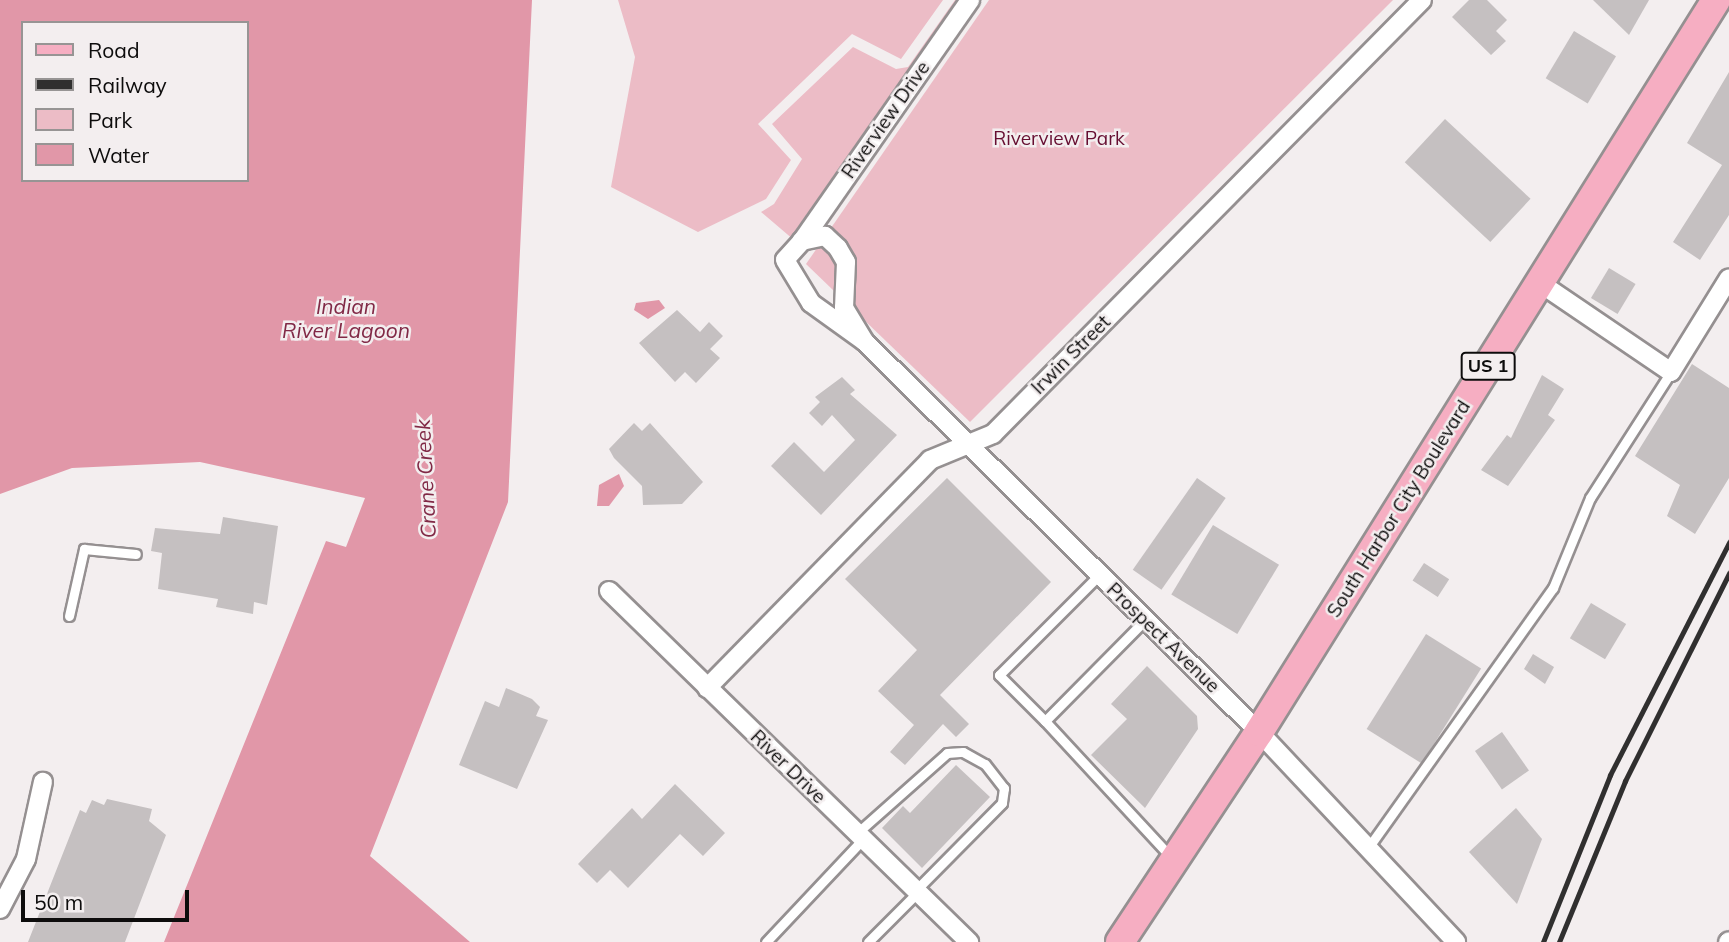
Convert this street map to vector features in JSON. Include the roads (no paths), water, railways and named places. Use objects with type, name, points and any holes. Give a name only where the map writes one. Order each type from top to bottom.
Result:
[{"type":"main road","name":"South Harbor City Boulevard","points":[[1120,942],[1259,732],[1716,0]]},
{"type":"street","name":"Riverview Drive","points":[[802,241],[970,0]]},
{"type":"street","name":"Irwin Street","points":[[708,688],[930,460],[993,434],[1422,0]]},
{"type":"street","name":"Prospect Avenue","points":[[864,341],[844,308],[846,262],[838,248],[825,236],[802,241],[785,260],[797,288],[864,341],[965,447],[1259,732],[1455,942]]},
{"type":"street","points":[[1540,283],[1671,372],[1729,278]]},
{"type":"street","name":"River Drive","points":[[609,591],[917,891],[961,940]]},
{"type":"street","points":[[0,909],[43,782]]},
{"type":"lane","points":[[1368,848],[1553,588],[1590,498],[1671,372]]},
{"type":"lane","points":[[69,616],[84,549],[135,554]]},
{"type":"lane","points":[[1098,576],[999,675],[1174,860]]},
{"type":"lane","points":[[1045,721],[1144,621]]},
{"type":"lane","points":[[766,942],[918,773],[947,753],[963,752],[985,764],[1004,788],[1002,803],[868,942]]},
{"type":"water","name":"Indian River Lagoon","points":[[0,0],[532,0],[508,502],[370,856],[470,942],[164,942],[326,541],[346,547],[365,498],[200,462],[72,468],[0,494]]},
{"type":"water","points":[[659,300],[665,308],[648,319],[634,310],[636,303]]},
{"type":"water","points":[[619,474],[624,486],[609,506],[597,506],[599,485]]},
{"type":"railway","points":[[1543,942],[1610,775],[1729,542]]},
{"type":"railway","points":[[1559,942],[1625,781],[1729,573]]},
{"type":"park label","name":"Riverview Park","points":[[1059,139]]},
{"type":"water label","name":"Crane Creek","points":[[425,479]]}]
